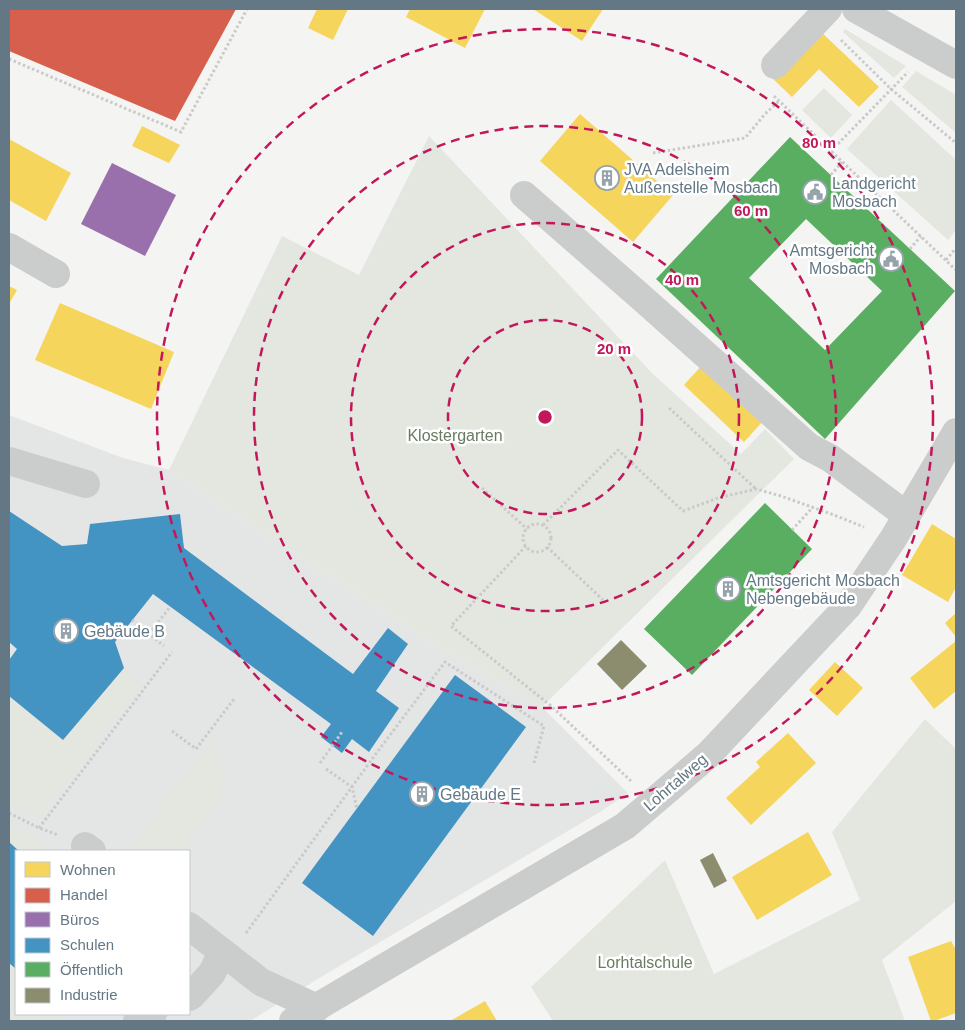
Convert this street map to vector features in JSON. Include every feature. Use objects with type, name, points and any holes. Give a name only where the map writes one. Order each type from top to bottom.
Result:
[{"type":"street","points":[[856,9],[956,65]]},
{"type":"street","points":[[775,65],[823,14]]},
{"type":"street","points":[[524,195],[809,446],[830,458],[906,515]]},
{"type":"street","points":[[9,247],[56,274]]},
{"type":"street","name":"Lohrtalweg","points":[[293,1021],[625,826],[708,754],[848,606],[893,539],[956,432]]},
{"type":"street","points":[[9,461],[86,484]]},
{"type":"street","points":[[190,927],[261,982],[317,1008]]},
{"type":"street","points":[[190,996],[226,954]]},
{"type":"street","points":[[137,1021],[151,1015]]},
{"type":"path","points":[[9,60],[181,132],[247,9]]},
{"type":"path","points":[[823,14],[891,89],[956,143]]},
{"type":"path","points":[[831,152],[929,50]]},
{"type":"path","points":[[775,65],[762,84],[956,270]]},
{"type":"path","points":[[653,153],[745,138],[765,114],[779,101]]},
{"type":"path","points":[[831,175],[842,162]]},
{"type":"path","points":[[910,249],[921,236]]},
{"type":"path","points":[[946,260],[956,248]]},
{"type":"path","points":[[669,408],[756,489],[834,515],[893,539]]},
{"type":"path","points":[[543,526],[618,450],[684,511],[718,498],[756,489]]},
{"type":"path","points":[[482,488],[527,529]]},
{"type":"path","points":[[792,530],[813,508]]},
{"type":"path","points":[[530,526],[543,526],[550,531],[550,544],[540,552],[528,549],[524,542],[524,533],[530,526]]},
{"type":"path","points":[[526,546],[451,626],[550,705],[653,802]]},
{"type":"path","points":[[547,548],[603,600]]},
{"type":"path","points":[[149,634],[170,606]]},
{"type":"path","points":[[132,620],[164,646]]},
{"type":"path","points":[[39,828],[172,652]]},
{"type":"path","points":[[226,954],[445,662],[544,726],[534,763]]},
{"type":"path","points":[[172,731],[196,749],[234,698]]},
{"type":"path","points":[[320,763],[342,732]]},
{"type":"path","points":[[326,769],[352,787],[357,809]]},
{"type":"path","points":[[9,812],[39,828],[72,839],[88,849]]},
{"type":"shaded area","points":[[9,415],[123,458],[169,470],[438,647],[542,707],[628,793],[600,812],[250,1021],[9,1021]]},
{"type":"green space","points":[[845,29],[906,66],[894,78],[843,32]]},
{"type":"green space","points":[[916,71],[956,95],[956,133],[902,87]]},
{"type":"green space","points":[[824,88],[852,115],[831,138],[802,110]]},
{"type":"green space","points":[[891,100],[956,160],[956,230],[948,240],[847,149]]},
{"type":"green space","name":"Klostergarten","points":[[429,136],[652,373],[741,454],[765,429],[794,459],[542,707],[438,647],[169,470],[282,236],[359,275]]},
{"type":"green space","points":[[124,668],[140,688],[38,820],[9,805],[9,696],[63,740]]},
{"type":"green space","name":"Lorhtalschule","points":[[925,719],[956,749],[956,901],[882,960],[905,1021],[553,1021],[531,987],[665,860],[714,974],[860,900],[832,832]]},
{"type":"green space","points":[[209,741],[220,764],[223,783],[220,796],[204,821],[182,850],[130,850]]},
{"type":"green space","points":[[9,825],[40,843],[42,850],[18,850],[9,842]]},
{"type":"green space","points":[[9,963],[15,968],[15,1015],[59,1015],[46,1021],[9,1021]]},
{"type":"building: Wohnen","points":[[317,9],[348,9],[333,40],[308,28]]},
{"type":"building: Wohnen","points":[[410,9],[485,9],[465,48],[406,17]]},
{"type":"building: Wohnen","points":[[533,9],[603,9],[582,41]]},
{"type":"building: Wohnen","points":[[819,30],[879,87],[859,107],[819,69],[792,97],[772,78]]},
{"type":"building: Wohnen","name":"JVA Adelsheim Außenstelle Mosbach","points":[[580,114],[673,195],[633,242],[540,161]]},
{"type":"building: Wohnen","points":[[142,126],[180,145],[169,163],[132,146]]},
{"type":"building: Wohnen","points":[[9,139],[71,173],[46,221],[9,200]]},
{"type":"building: Wohnen","points":[[9,286],[17,290],[9,304]]},
{"type":"building: Wohnen","points":[[60,303],[174,352],[151,409],[35,360]]},
{"type":"building: Wohnen","points":[[704,363],[764,420],[744,442],[684,385]]},
{"type":"building: Wohnen","points":[[932,524],[956,539],[956,587],[948,602],[902,575]]},
{"type":"building: Wohnen","points":[[956,613],[956,637],[945,623]]},
{"type":"building: Wohnen","points":[[956,641],[956,691],[934,709],[910,678]]},
{"type":"building: Wohnen","points":[[835,662],[863,688],[837,716],[809,690]]},
{"type":"building: Wohnen","points":[[788,733],[816,763],[751,825],[726,798],[760,767],[756,762]]},
{"type":"building: Wohnen","points":[[808,832],[832,875],[757,920],[732,877]]},
{"type":"building: Wohnen","points":[[951,941],[956,948],[956,1013],[931,1021],[908,957]]},
{"type":"building: Wohnen","points":[[485,1001],[497,1021],[450,1021]]},
{"type":"building: Handel","points":[[9,9],[236,9],[175,121],[9,51]]},
{"type":"building: Büros","points":[[112,163],[176,195],[145,256],[81,224]]},
{"type":"building: Schulen","name":"Gebäude B","points":[[9,511],[62,546],[87,544],[90,524],[180,514],[184,548],[353,674],[388,628],[408,644],[376,691],[399,708],[369,752],[352,739],[342,753],[321,737],[331,724],[153,594],[115,642],[124,668],[63,740],[9,696],[9,660],[17,649],[9,642]]},
{"type":"building: Schulen","name":"Gebäude E","points":[[455,675],[526,727],[373,936],[302,883]]},
{"type":"building: Schulen","points":[[9,842],[18,850],[15,850],[15,968],[9,963]]},
{"type":"building: Öffentlich","points":[[790,137],[955,291],[825,439],[656,279]],"holes":[[[806,219],[882,291],[825,350],[749,278]]]},
{"type":"building: Öffentlich","name":"Amtsgericht Mosbach Nebengebäude","points":[[765,503],[812,549],[692,675],[644,629]]},
{"type":"building: Industrie","points":[[621,640],[647,666],[622,690],[597,664]]},
{"type":"building: Industrie","points":[[713,853],[727,881],[714,888],[700,860]]},
{"type":"place","name":"JVA Adelsheim Außenstelle Mosbach","points":[[607,178]]},
{"type":"place","name":"Landgericht Mosbach","points":[[815,192]]},
{"type":"place","name":"Amtsgericht Mosbach","points":[[891,259]]},
{"type":"place","name":"Amtsgericht Mosbach Nebengebäude","points":[[728,589]]},
{"type":"place","name":"Gebäude B","points":[[66,631]]},
{"type":"place","name":"Gebäude E","points":[[422,794]]}]
